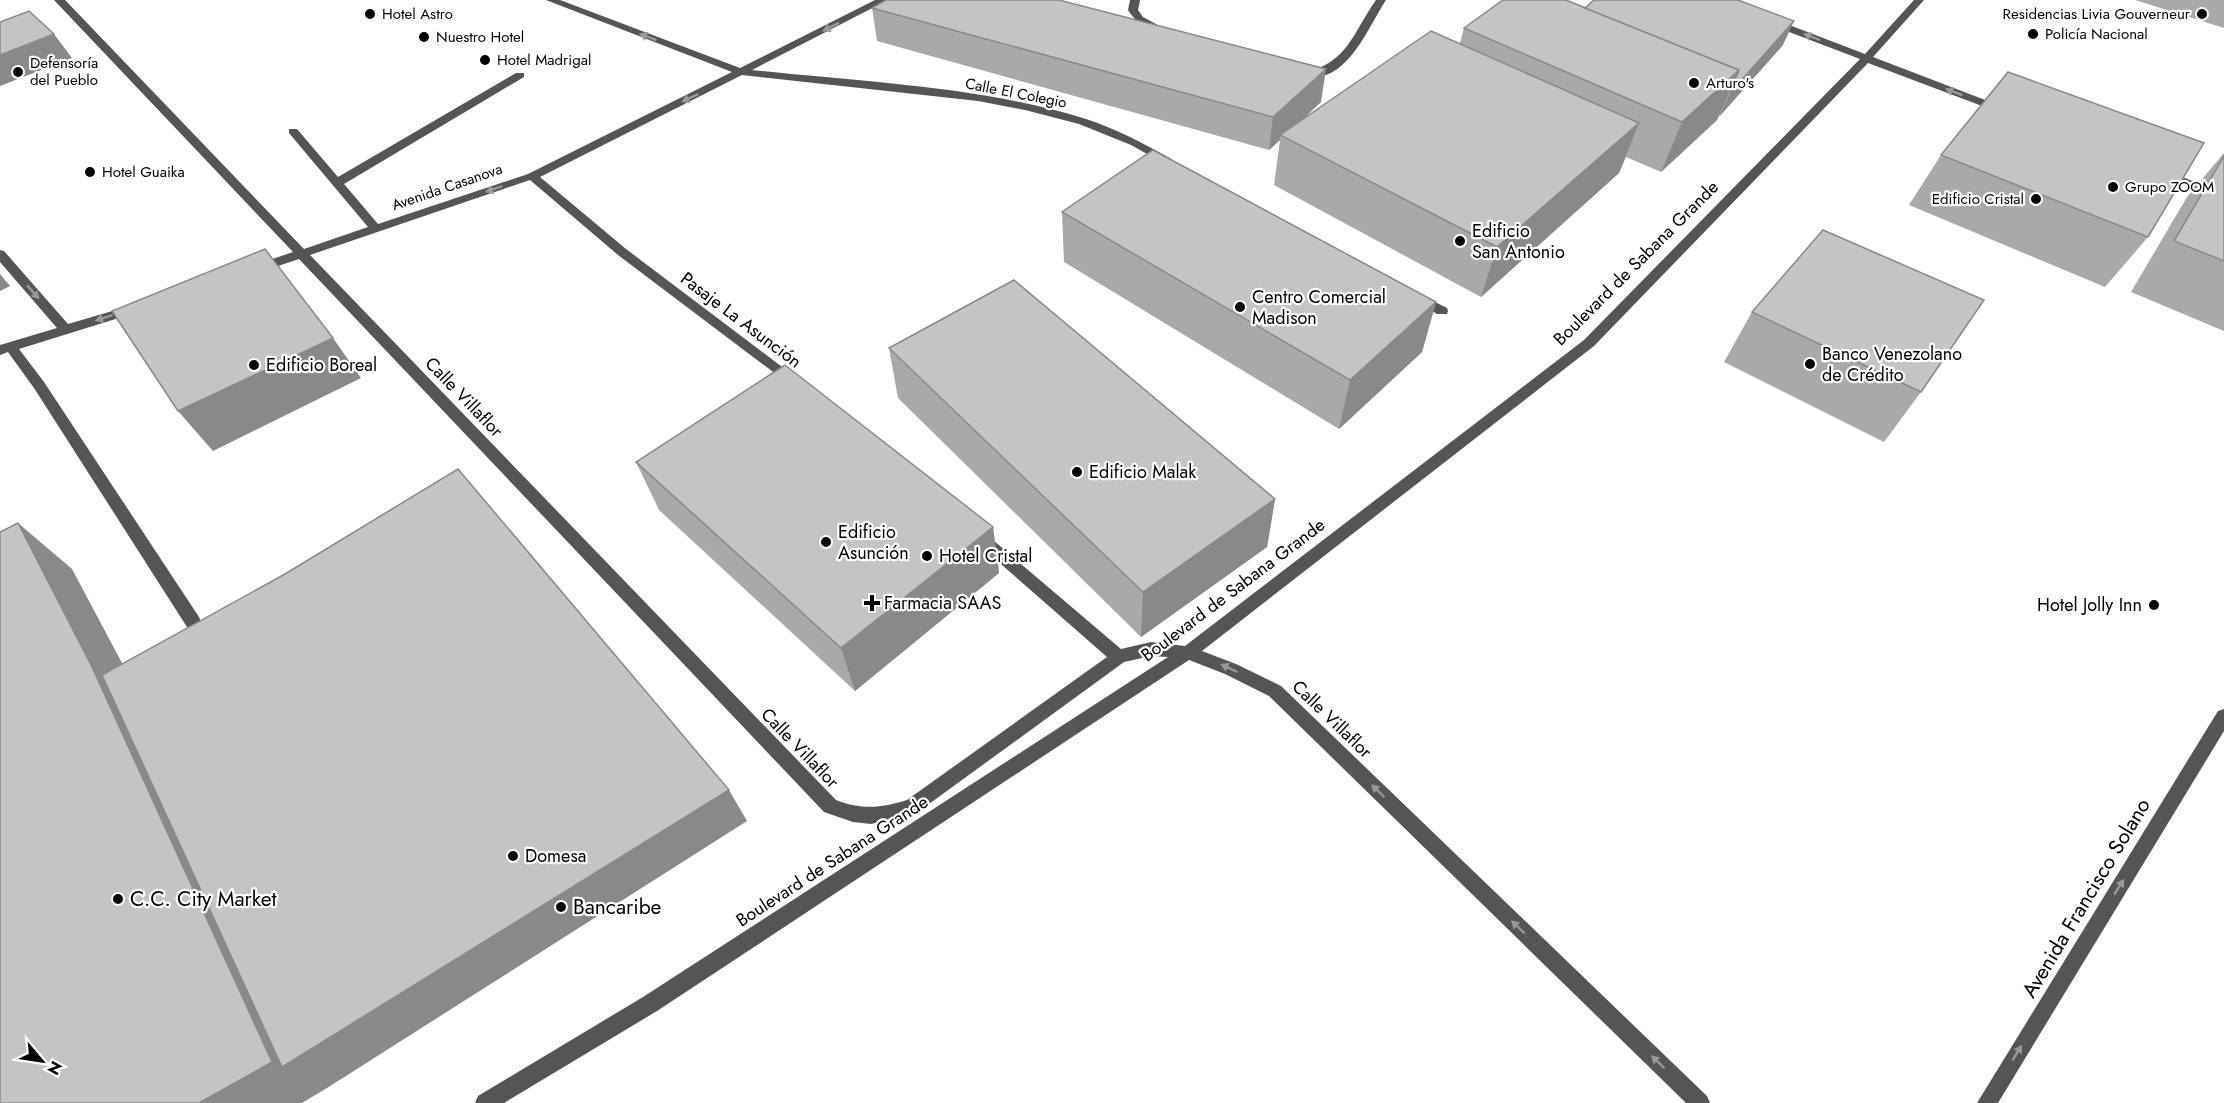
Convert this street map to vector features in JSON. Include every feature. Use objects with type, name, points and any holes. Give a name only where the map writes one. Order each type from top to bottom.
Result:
[{"type":"street","name":"Calle Villaflor","points":[[58,0],[830,806],[854,816],[881,816],[912,806],[1119,657],[1150,649],[1187,652],[1224,665],[1275,691],[1700,1103]]},
{"type":"street","name":"Calle El Colegio","points":[[551,0],[742,72],[978,98],[1026,107],[1083,122],[1135,143],[1176,165]]},
{"type":"street","name":"Avenida Casanova","points":[[244,273],[532,176],[883,0]]},
{"type":"street","points":[[1136,0],[1133,10],[1139,19],[1168,35]]},
{"type":"street","points":[[1294,75],[1311,75],[1333,68],[1356,43],[1381,0]]},
{"type":"street","name":"Boulevard de Sabana Grande","points":[[485,1103],[650,1004],[1187,652],[1589,343],[1867,58],[1919,0]]},
{"type":"street","points":[[1757,17],[2012,114]]},
{"type":"street","points":[[337,183],[520,75]]},
{"type":"street","points":[[294,131],[376,229]]},
{"type":"street","points":[[2157,171],[2224,197]]},
{"type":"street","name":"Pasaje La Asunción","points":[[532,176],[622,252],[807,392]]},
{"type":"street","points":[[0,254],[66,330]]},
{"type":"street","points":[[1401,289],[1442,311]]},
{"type":"street","points":[[144,305],[5,349],[39,385],[193,622]]},
{"type":"street","points":[[968,527],[1119,657]]},
{"type":"street","name":"Avenida Francisco Solano","points":[[1987,1103],[2224,716]]},
{"type":"building","points":[[886,0],[1059,0],[1326,69],[1273,117],[872,8]]},
{"type":"building","points":[[1503,0],[1566,0],[1739,70],[1682,122],[1464,28]]},
{"type":"building","points":[[1594,0],[1738,0],[1794,21],[1730,93],[1739,70],[1585,8]]},
{"type":"building","points":[[29,11],[54,34],[0,55],[0,22]]},
{"type":"building","points":[[1431,31],[1639,123],[1497,247],[1280,135]]},
{"type":"building","points":[[2008,72],[2204,143],[2148,237],[1941,155]]},
{"type":"building","points":[[1153,150],[1436,302],[1350,380],[1062,212]]},
{"type":"building","points":[[2224,156],[2224,261],[2174,241]]},
{"type":"building","points":[[1823,230],[1984,300],[1921,392],[1752,312]]},
{"type":"building","points":[[265,249],[333,338],[178,411],[112,311]]},
{"type":"building","name":"Edificio Malak","points":[[1014,280],[1275,499],[1143,592],[889,348]]},
{"type":"building","name":"Edificio Asunción","points":[[785,365],[993,527],[841,648],[636,462]]},
{"type":"building","points":[[458,469],[729,790],[282,1067],[102,675],[285,574]]},
{"type":"building","name":"C.C. City Market","points":[[18,523],[92,667],[272,1062],[199,1103],[0,1103],[0,532]]},
{"type":"place","name":"Hotel Astro","points":[[370,14]]},
{"type":"place","name":"Residencias Livia Gouverneur","points":[[2202,14]]},
{"type":"place","name":"Policía Nacional","points":[[2033,34]]},
{"type":"place","name":"Nuestro Hotel","points":[[424,37]]},
{"type":"place","name":"Hotel Madrigal","points":[[485,60]]},
{"type":"place","name":"Defensoría del Pueblo","points":[[18,72]]},
{"type":"place","name":"Arturo's","points":[[1694,83]]},
{"type":"place","name":"Hotel Guaika","points":[[90,172]]},
{"type":"place","name":"Grupo ZOOM","points":[[2113,187]]},
{"type":"place","name":"Edificio Cristal","points":[[2036,199]]},
{"type":"place","name":"Edificio San Antonio","points":[[1460,241]]},
{"type":"place","name":"Centro Comercial Madison","points":[[1240,307]]},
{"type":"place","name":"Banco Venezolano de Crédito","points":[[1810,364]]},
{"type":"place","name":"Edificio Boreal","points":[[254,365]]},
{"type":"place","name":"Edificio Malak","points":[[1077,472]]},
{"type":"place","name":"Edificio Asunción","points":[[826,542]]},
{"type":"place","name":"Hotel Cristal","points":[[927,556]]},
{"type":"place","name":"Farmacia SAAS","points":[[872,603]]},
{"type":"place","name":"Hotel Jolly Inn","points":[[2154,605]]},
{"type":"place","name":"Domesa","points":[[513,856]]},
{"type":"place","name":"C.C. City Market","points":[[118,899]]},
{"type":"place","name":"Bancaribe","points":[[561,907]]}]
